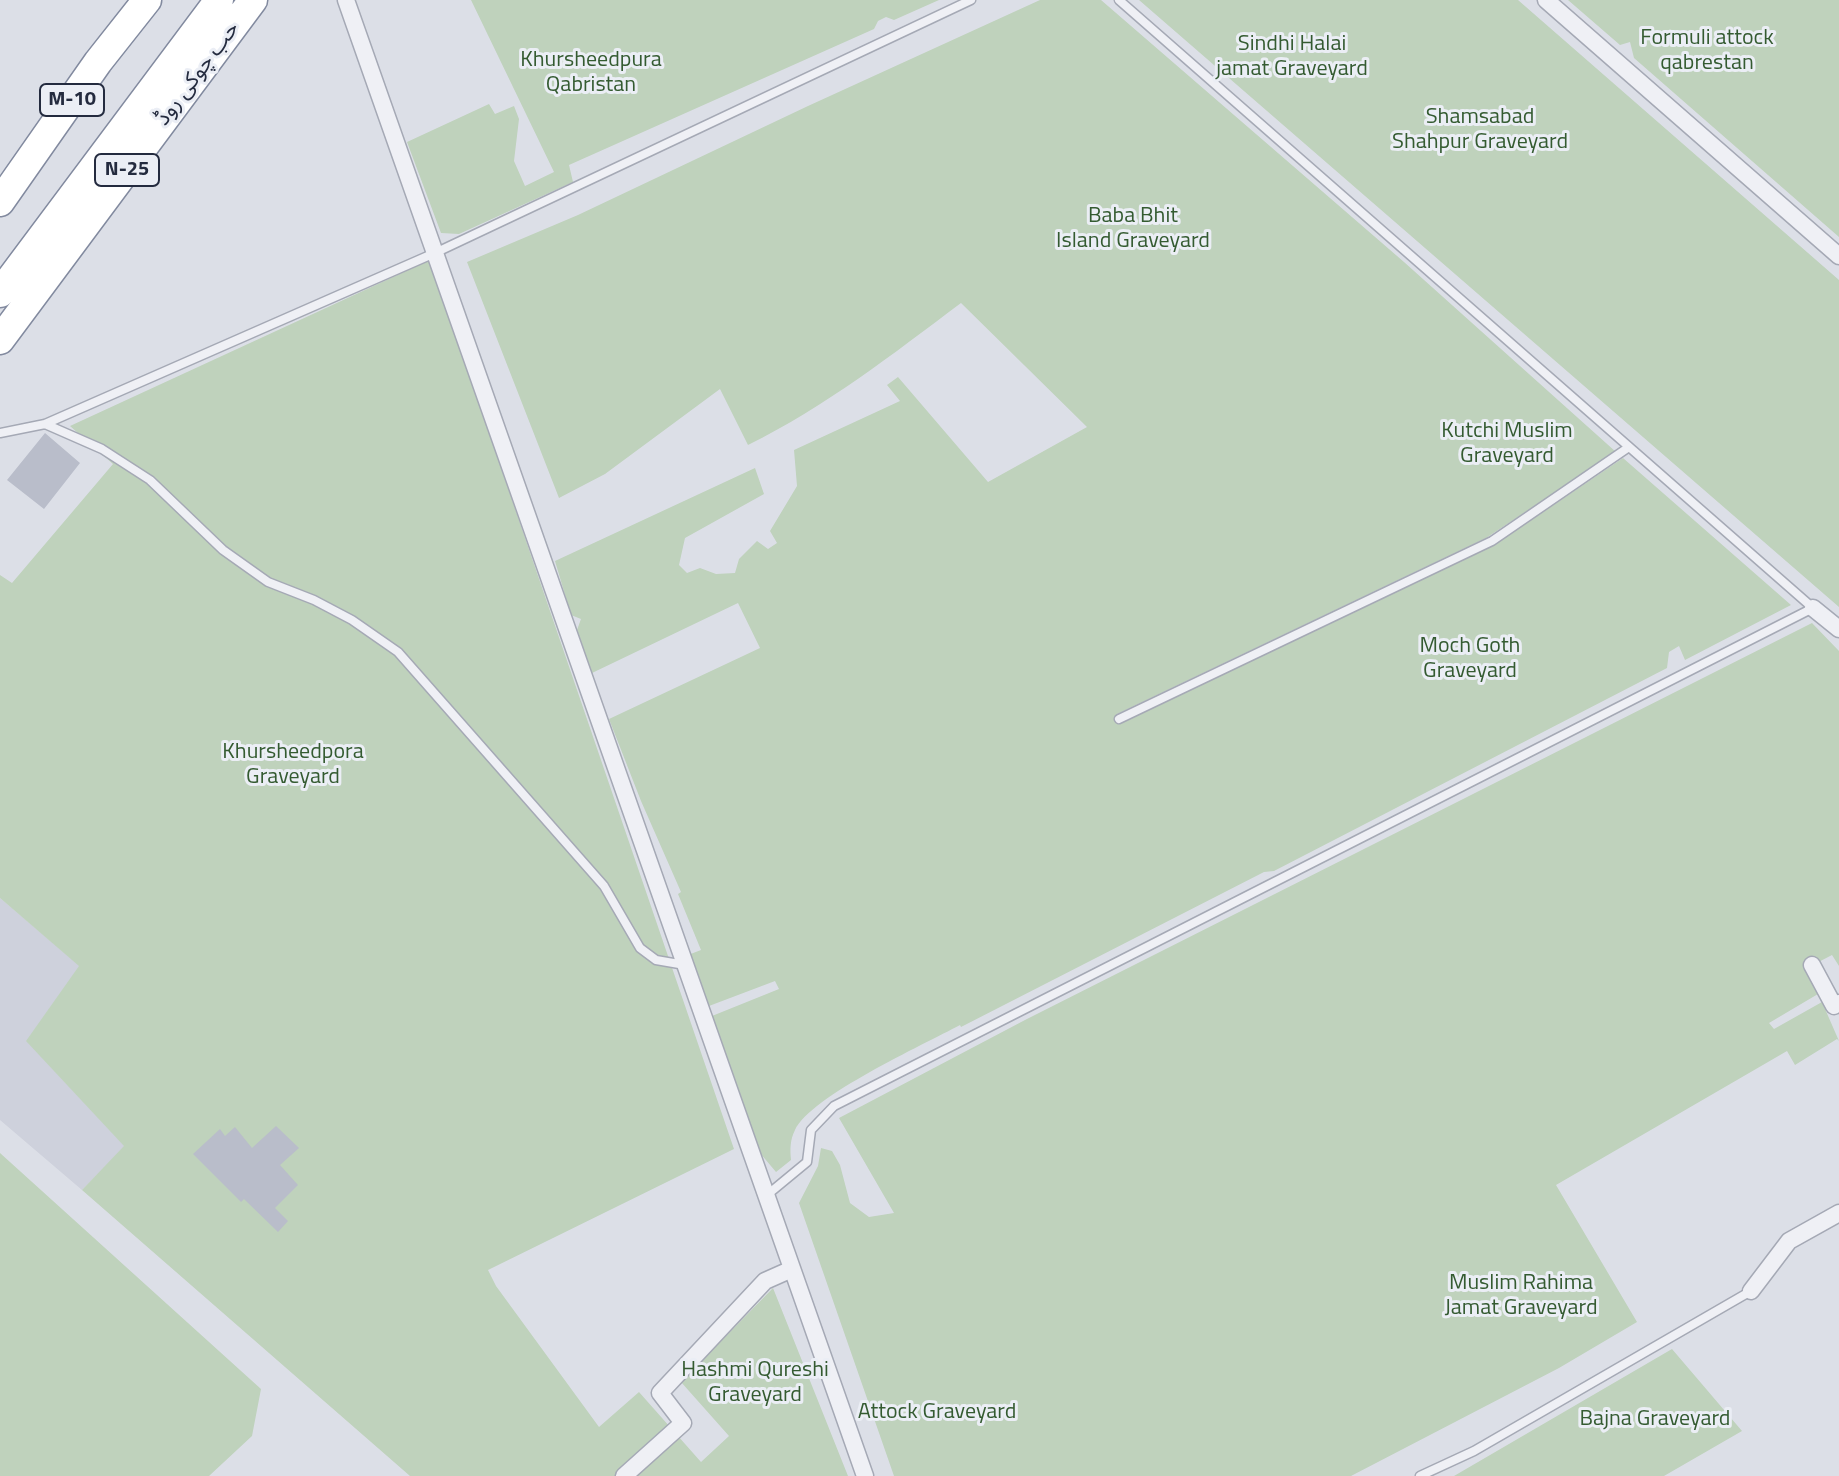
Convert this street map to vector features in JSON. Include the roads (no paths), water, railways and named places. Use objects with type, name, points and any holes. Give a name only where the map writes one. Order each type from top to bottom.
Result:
[{"type":"highway","name":"M-10","points":[[0,202],[98,62],[147,0]]},
{"type":"highway","points":[[0,293],[219,0]]},
{"type":"highway","name":"حب چوکی روڈ","points":[[0,340],[253,0]]},
{"type":"street","points":[[346,0],[865,1476]]},
{"type":"street","points":[[1546,0],[1839,256]]},
{"type":"street","points":[[1813,608],[1839,629]]},
{"type":"street","points":[[1812,965],[1834,1006],[1839,1003]]},
{"type":"street","points":[[1751,1291],[1789,1241],[1839,1213]]},
{"type":"street","points":[[624,1476],[683,1423],[660,1393],[765,1281],[792,1269]]},
{"type":"lane","points":[[0,433],[45,424],[437,252],[971,0]]},
{"type":"lane","points":[[766,1196],[807,1162],[811,1130],[834,1106],[1813,608],[1119,0]]},
{"type":"lane","points":[[45,424],[102,449],[150,480],[223,550],[268,582],[314,600],[352,620],[398,652],[604,886],[640,948],[656,960],[686,965]]},
{"type":"lane","points":[[1119,719],[1492,541],[1629,447]]},
{"type":"lane","points":[[1420,1476],[1487,1444],[1751,1291]]},
{"type":"park label","name":"Formuli attock qabrestan","points":[[1707,52]]},
{"type":"park label","name":"Sindhi Halai jamat Graveyard","points":[[1292,58]]},
{"type":"park label","name":"Khursheedpura Qabristan","points":[[591,74]]},
{"type":"park label","name":"Shamsabad Shahpur Graveyard","points":[[1480,130]]},
{"type":"park label","name":"Baba Bhit Island Graveyard","points":[[1133,230]]},
{"type":"park label","name":"Kutchi Muslim Graveyard","points":[[1507,444]]},
{"type":"park label","name":"Moch Goth Graveyard","points":[[1470,660]]},
{"type":"park label","name":"Khursheedpora Graveyard","points":[[293,766]]},
{"type":"park label","name":"Muslim Rahima Jamat Graveyard","points":[[1521,1296]]},
{"type":"park label","name":"Hashmi Qureshi Graveyard","points":[[755,1384]]},
{"type":"park label","name":"Attock Graveyard","points":[[937,1413]]},
{"type":"park label","name":"Bajna Graveyard","points":[[1655,1420]]}]
